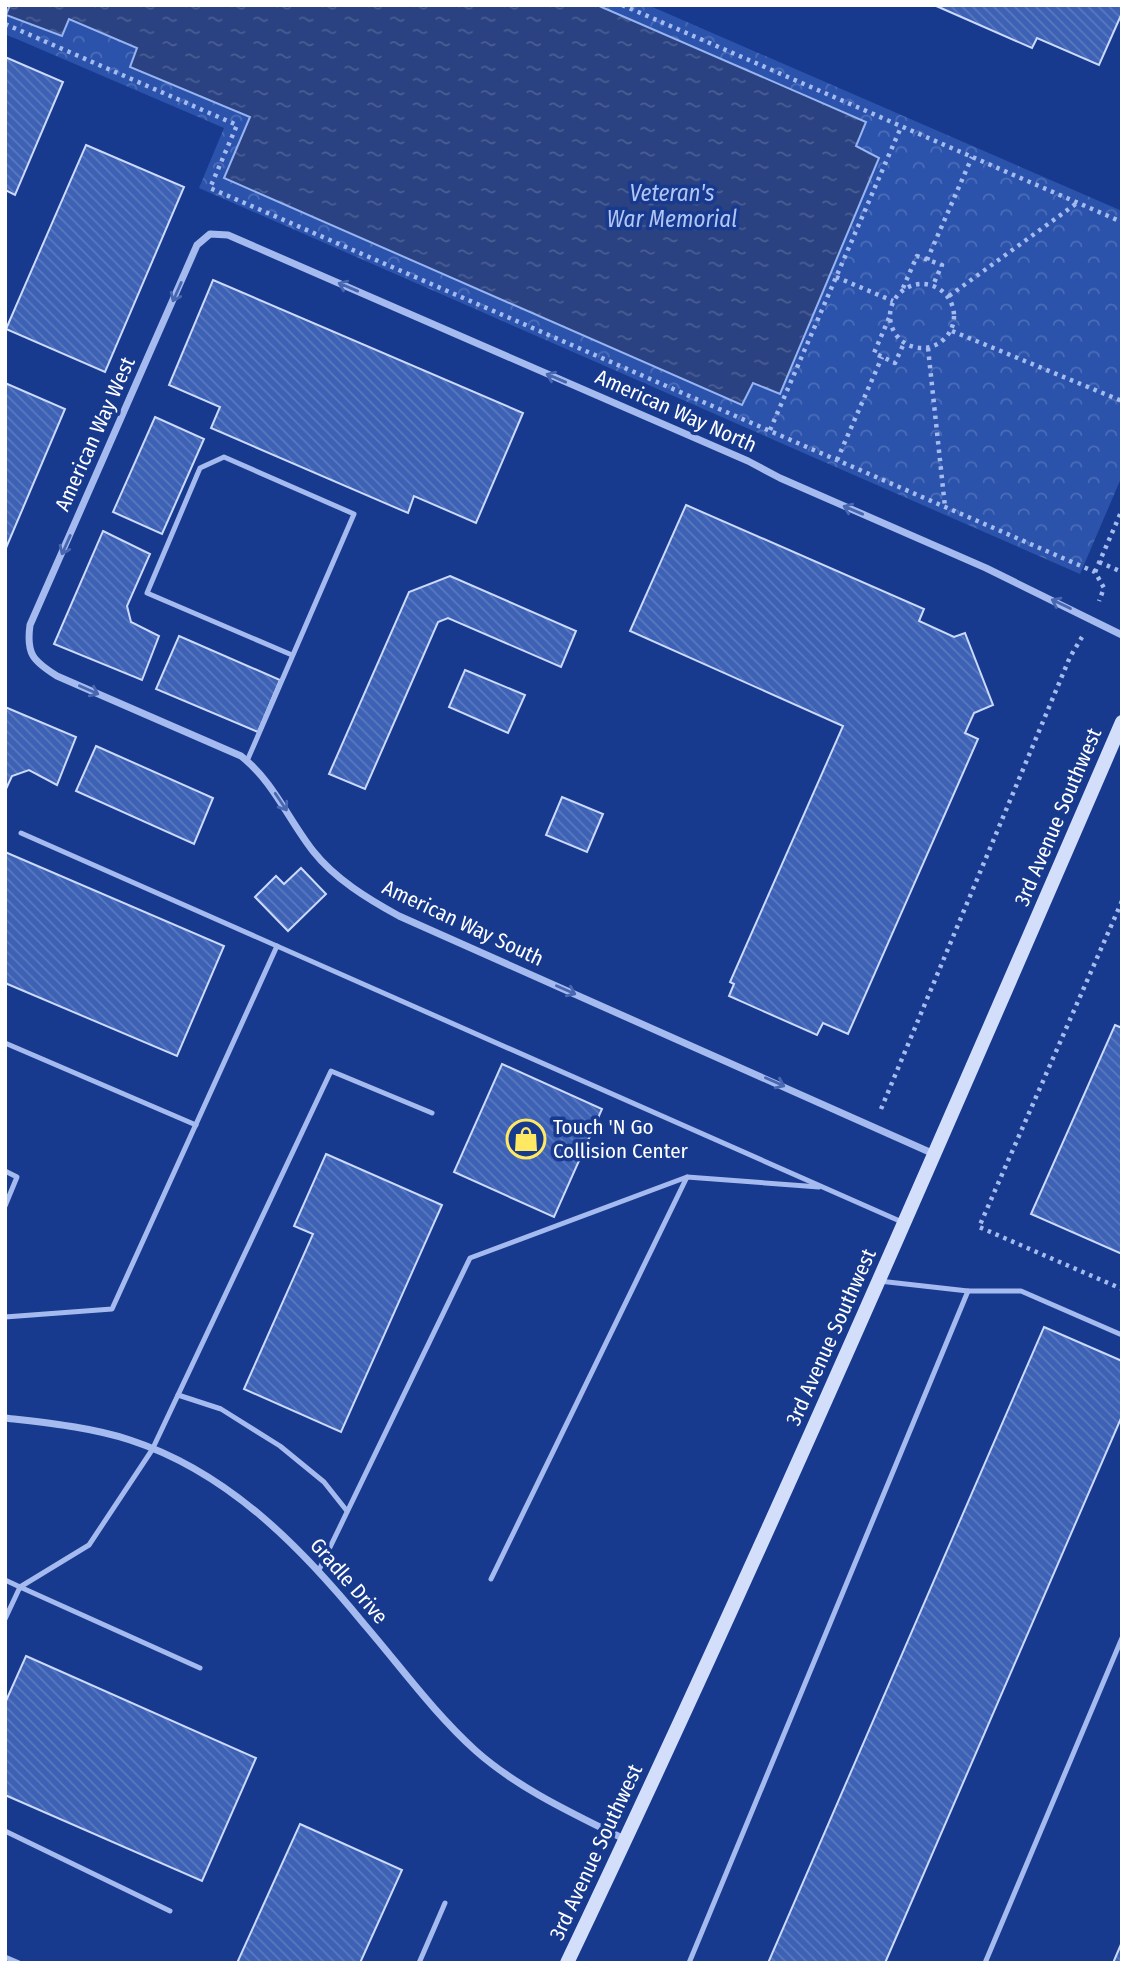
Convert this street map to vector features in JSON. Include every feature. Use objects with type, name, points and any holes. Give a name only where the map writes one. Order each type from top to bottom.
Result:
[{"type":"street","name":"American Way North","points":[[210,234],[228,235],[748,461],[780,478],[986,568],[1122,635]]},
{"type":"street","name":"American Way West","points":[[31,655],[28,641],[30,625],[197,245],[210,234]]},
{"type":"street","name":"American Way South","points":[[31,655],[41,666],[57,676],[241,756],[263,776],[313,851],[332,871],[380,906],[934,1154]]},
{"type":"street","name":"3rd Avenue Southwest","points":[[567,1963],[775,1515],[1122,722]]},
{"type":"street","name":"Gradle Drive","points":[[5,1418],[71,1426],[131,1440],[191,1467],[240,1498],[289,1539],[319,1570],[406,1678],[443,1720],[478,1753],[562,1809],[626,1840]]},
{"type":"lane","points":[[247,761],[354,514],[224,457],[200,468],[147,593],[292,655]]},
{"type":"lane","points":[[21,833],[905,1223]]},
{"type":"lane","points":[[5,1317],[112,1309],[277,946]]},
{"type":"lane","points":[[5,1043],[195,1125]]},
{"type":"lane","points":[[5,1619],[20,1587],[89,1545],[152,1450],[331,1071],[432,1113]]},
{"type":"lane","points":[[5,1171],[17,1177],[5,1206]]},
{"type":"lane","points":[[319,1570],[470,1258],[687,1177],[826,1188]]},
{"type":"lane","points":[[491,1578],[687,1177]]},
{"type":"lane","points":[[879,1281],[968,1291],[1021,1290],[1122,1335]]},
{"type":"lane","points":[[690,1963],[968,1291]]},
{"type":"lane","points":[[178,1395],[220,1409],[280,1446],[324,1482],[347,1511]]},
{"type":"lane","points":[[5,1580],[200,1668]]},
{"type":"lane","points":[[985,1963],[1122,1638]]},
{"type":"lane","points":[[5,1831],[170,1911]]},
{"type":"lane","points":[[419,1963],[445,1903]]},
{"type":"lane","points":[[5,1957],[19,1963]]},
{"type":"path","points":[[622,5],[1122,222]]},
{"type":"path","points":[[5,24],[237,125],[210,188],[1095,572],[1104,588],[1092,620],[1070,657],[874,1125]]},
{"type":"path","points":[[770,430],[901,127]]},
{"type":"path","points":[[927,260],[972,157]]},
{"type":"path","points":[[949,296],[1076,203]]},
{"type":"path","points":[[904,343],[895,363],[874,353],[890,317],[893,301],[903,289],[917,256],[942,265],[933,285]]},
{"type":"path","points":[[836,277],[893,301]]},
{"type":"path","points":[[890,317],[894,332],[904,343],[916,348],[928,348],[942,342],[952,331],[956,312],[949,296],[933,285],[918,283],[903,289]]},
{"type":"path","points":[[952,331],[1122,401]]},
{"type":"path","points":[[928,348],[945,507]]},
{"type":"path","points":[[837,460],[882,357]]},
{"type":"path","points":[[1095,572],[1122,510]]},
{"type":"path","points":[[1099,562],[1122,572]]},
{"type":"path","points":[[1122,901],[979,1227],[1122,1289]]},
{"type":"green space","points":[[5,5],[648,5],[1122,211],[1122,476],[1080,574],[199,188],[224,128],[5,34]]},
{"type":"water","name":"Veteran's War Memorial","points":[[10,5],[597,5],[866,122],[856,146],[879,158],[780,394],[753,383],[742,405],[224,178],[250,117],[130,67],[137,48],[69,19],[62,36],[6,15]]},
{"type":"building","points":[[934,5],[1122,5],[1122,13],[1099,65],[1037,38],[1032,48]]},
{"type":"building","points":[[5,57],[63,82],[15,195],[5,190]]},
{"type":"building","points":[[86,145],[184,187],[105,372],[6,329]]},
{"type":"building","points":[[213,280],[523,413],[476,523],[414,496],[408,513],[211,428],[220,407],[169,385]]},
{"type":"building","points":[[5,383],[65,409],[6,548],[5,547]]},
{"type":"building","points":[[155,417],[204,439],[162,534],[113,512]]},
{"type":"building","points":[[686,505],[924,609],[919,621],[954,637],[965,633],[993,705],[974,713],[965,733],[978,739],[848,1034],[823,1023],[817,1035],[729,996],[734,984],[730,982],[843,726],[630,631]]},
{"type":"building","points":[[103,531],[150,554],[127,606],[131,622],[159,636],[142,680],[54,644]]},
{"type":"building","points":[[450,576],[576,631],[561,667],[448,618],[438,622],[365,789],[329,774],[409,592]]},
{"type":"building","points":[[179,636],[280,680],[258,732],[156,689]]},
{"type":"building","points":[[465,670],[525,695],[508,733],[449,707]]},
{"type":"building","points":[[5,707],[76,737],[57,785],[29,770],[12,776],[5,791]]},
{"type":"building","points":[[96,746],[213,798],[194,844],[76,791]]},
{"type":"building","points":[[562,797],[603,814],[587,852],[546,835]]},
{"type":"building","points":[[5,852],[224,946],[177,1056],[5,983]]},
{"type":"building","points":[[301,868],[326,894],[288,931],[255,897],[276,876],[284,884]]},
{"type":"building","points":[[1115,1025],[1122,1028],[1122,1254],[1031,1214]]},
{"type":"building","points":[[502,1064],[602,1109],[554,1217],[454,1172]]},
{"type":"building","points":[[326,1154],[442,1205],[341,1432],[244,1389],[313,1234],[294,1226]]},
{"type":"building","points":[[1044,1327],[1122,1361],[1122,1416],[885,1963],[768,1963]]},
{"type":"building","points":[[26,1656],[256,1758],[202,1881],[5,1795],[5,1703]]},
{"type":"building","points":[[300,1824],[402,1870],[360,1963],[237,1963]]},
{"type":"building","points":[[1122,1942],[1122,1963],[1113,1963]]},
{"type":"place","name":"Touch 'N Go Collision Center","points":[[526,1139]]}]
